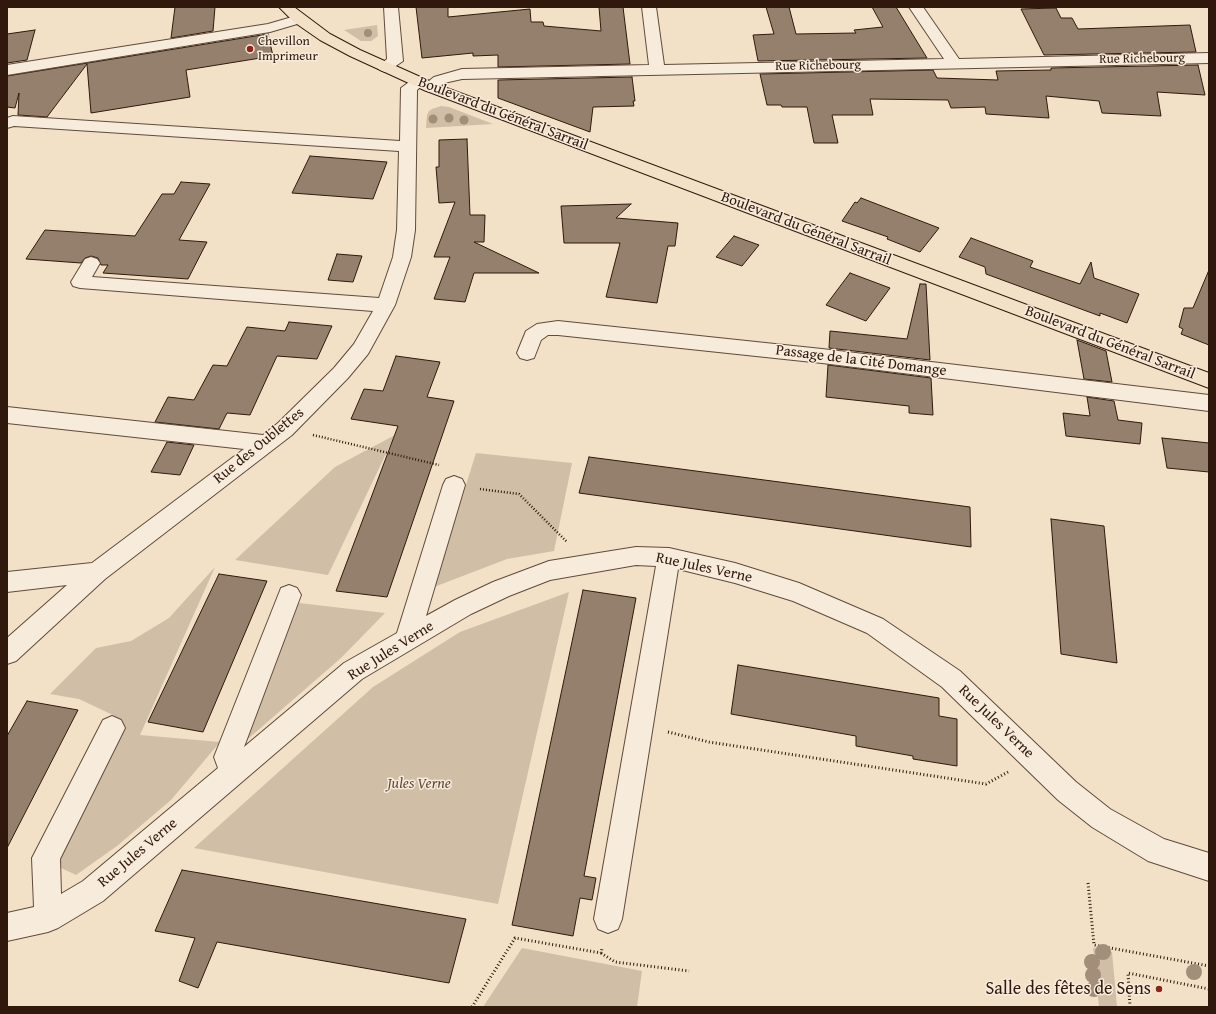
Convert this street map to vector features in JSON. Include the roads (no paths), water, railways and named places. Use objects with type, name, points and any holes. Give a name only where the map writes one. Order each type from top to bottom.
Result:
[{"type":"main road","name":"Boulevard du Général Sarrail","points":[[286,7],[299,19],[325,37],[418,82],[1209,381]]},
{"type":"street","points":[[385,67],[395,61],[391,7]]},
{"type":"street","points":[[649,7],[657,69]]},
{"type":"street","points":[[916,7],[954,63]]},
{"type":"street","points":[[7,70],[270,28],[299,19]]},
{"type":"street","name":"Rue Richebourg","points":[[418,82],[439,80],[462,74],[1209,58]]},
{"type":"street","name":"Rue des Oublettes","points":[[7,653],[97,572],[285,428],[341,373],[361,349],[386,306],[402,258],[406,230],[409,147],[409,88],[418,82]]},
{"type":"street","points":[[7,123],[13,121],[409,147]]},
{"type":"street","points":[[91,263],[80,282],[386,306]]},
{"type":"street","name":"Passage de la Cité Domange","points":[[527,353],[533,336],[544,329],[558,328],[814,356],[1209,403]]},
{"type":"street","points":[[7,415],[265,443]]},
{"type":"street","points":[[407,640],[454,485]]},
{"type":"street","name":"Rue Jules Verne","points":[[7,927],[48,918],[93,892],[353,671],[463,607],[501,589],[549,571],[636,556],[669,557],[735,572],[799,593],[875,626],[951,679],[1067,791],[1101,818],[1158,851],[1209,867]]},
{"type":"street","points":[[608,919],[669,557]]},
{"type":"street","points":[[7,582],[97,572]]},
{"type":"street","points":[[233,773],[227,758],[289,595]]},
{"type":"street","points":[[48,918],[46,858],[112,728]]},
{"type":"place","name":"Chevillon Imprimeur","points":[[250,49]]},
{"type":"place","name":"Salle des fêtes de Sens","points":[[1159,989]]},
{"type":"park label","name":"Jules Verne","points":[[419,784]]}]
